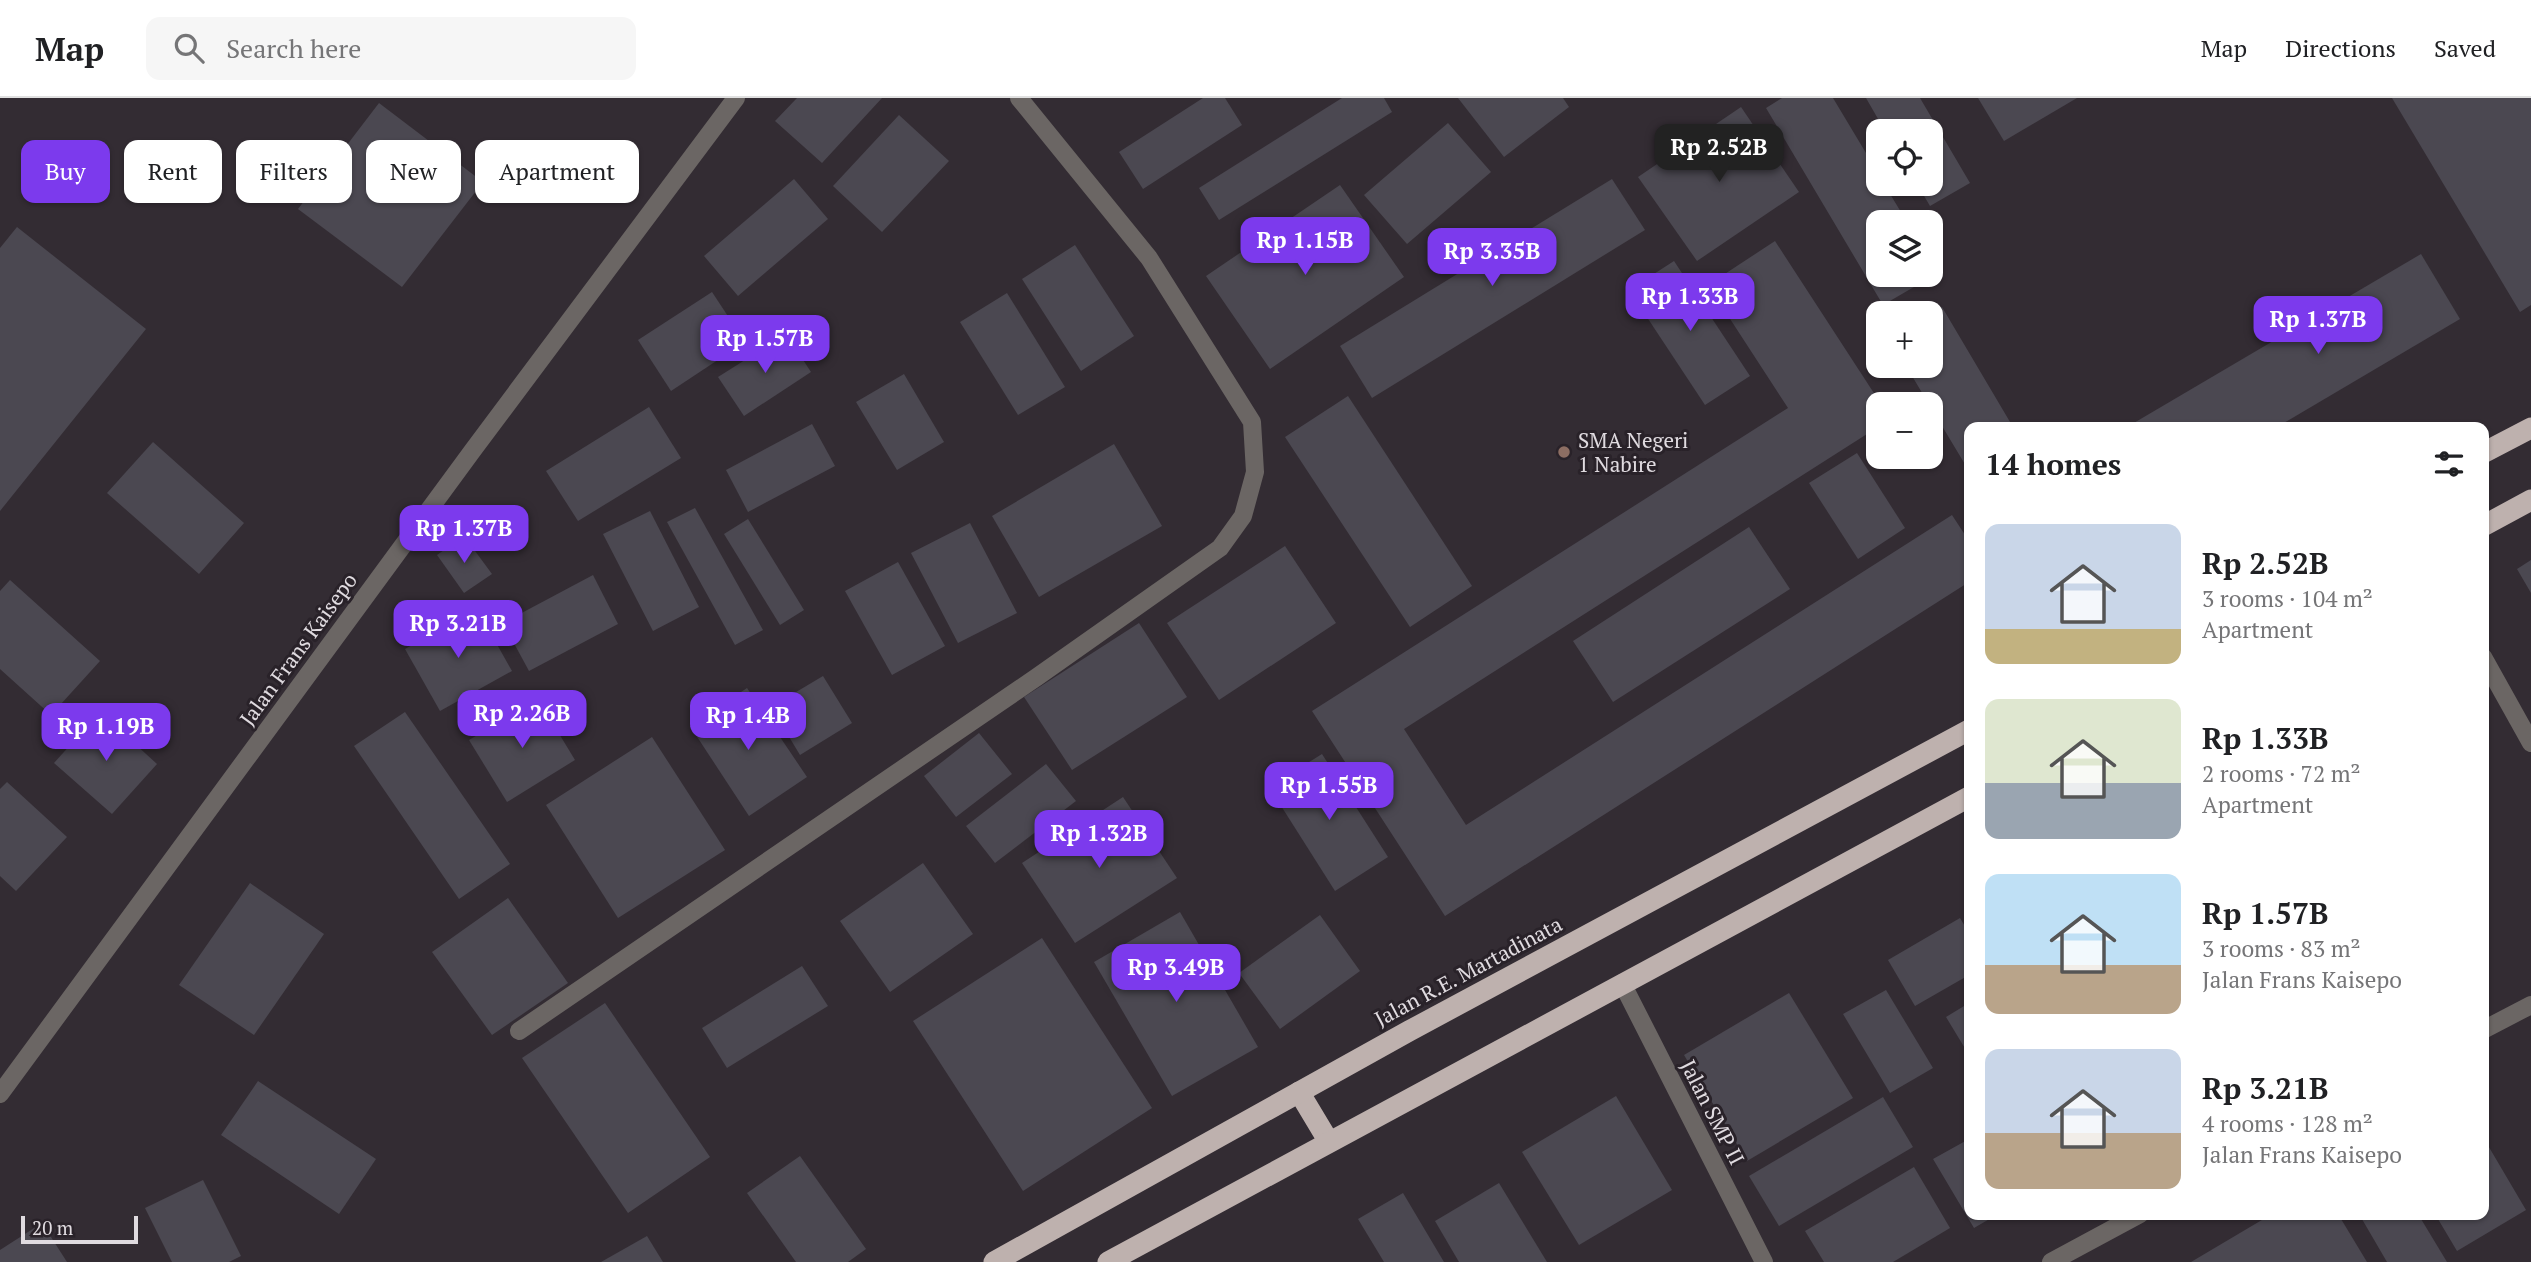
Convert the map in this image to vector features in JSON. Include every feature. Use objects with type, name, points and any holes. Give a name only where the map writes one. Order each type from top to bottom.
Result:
[{"type":"highway","points":[[2489,450],[2531,428]]},
{"type":"highway","points":[[2489,523],[2531,500]]},
{"type":"highway","name":"Jalan R.E. Martadinata","points":[[994,1262],[1299,1092],[1964,733]]},
{"type":"highway","points":[[1108,1262],[1964,800]]},
{"type":"highway","points":[[1299,1092],[1329,1142]]},
{"type":"street","name":"Jalan Frans Kaisepo","points":[[0,1094],[473,450],[736,98]]},
{"type":"street","points":[[519,1031],[1037,677],[1220,548],[1242,516],[1255,472],[1252,422],[1149,258],[1019,98]]},
{"type":"street","points":[[2489,668],[2531,743]]},
{"type":"street","name":"Jalan SMP II","points":[[1622,984],[1763,1262]]},
{"type":"street","points":[[2489,1027],[2531,1005]]},
{"type":"street","points":[[2052,1262],[2129,1220]]},
{"type":"building","points":[[797,98],[882,98],[822,163],[775,121]]},
{"type":"building","points":[[1203,98],[1225,98],[1242,125],[1143,189],[1119,152]]},
{"type":"building","points":[[1342,98],[1384,98],[1392,112],[1219,220],[1199,188]]},
{"type":"building","points":[[1458,98],[1563,98],[1569,107],[1504,157]]},
{"type":"building","points":[[1782,98],[1833,98],[1866,153],[1866,196],[1891,196],[1900,210],[1866,210],[1866,276],[1766,108]]},
{"type":"building","points":[[1866,98],[1920,98],[1932,119],[1878,119]]},
{"type":"building","points":[[1978,98],[2077,98],[2004,141]]},
{"type":"building","points":[[2392,98],[2531,98],[2531,305],[2520,312]]},
{"type":"building","points":[[379,103],[428,140],[366,140],[366,203],[461,203],[461,165],[475,176],[475,192],[402,287],[298,209],[303,203],[352,203],[351,140]]},
{"type":"building","points":[[1741,107],[1799,192],[1697,261],[1638,177]]},
{"type":"building","points":[[899,115],[949,161],[882,232],[833,186]]},
{"type":"building","points":[[1448,123],[1491,172],[1407,244],[1364,195]]},
{"type":"building","points":[[1943,137],[1970,183],[1930,206],[1924,196],[1943,196]]},
{"type":"building","points":[[794,179],[828,219],[738,296],[704,256]]},
{"type":"building","points":[[1612,179],[1645,230],[1372,398],[1340,346]]},
{"type":"building","points":[[1340,185],[1404,277],[1270,369],[1206,276]]},
{"type":"building","points":[[17,227],[146,329],[0,511],[0,248]]},
{"type":"building","points":[[1775,241],[1873,392],[1866,392],[1866,435],[1404,729],[1466,825],[1952,515],[1964,533],[1964,585],[1445,916],[1312,711],[1788,408],[1708,285]]},
{"type":"building","points":[[1075,245],[1134,336],[1081,371],[1022,279]]},
{"type":"building","points":[[2421,254],[2460,319],[2285,422],[2135,422]]},
{"type":"building","points":[[1674,261],[1750,376],[1705,405],[1629,290]]},
{"type":"building","points":[[1872,287],[1914,287],[1890,301],[1881,301]]},
{"type":"building","points":[[712,292],[745,342],[671,391],[638,340]]},
{"type":"building","points":[[1007,293],[1065,387],[1018,415],[960,322]]},
{"type":"building","points":[[1943,309],[2010,422],[1964,422],[1964,463],[1943,428],[1943,392],[1922,392],[1913,378],[1943,378]]},
{"type":"building","points":[[786,334],[811,372],[744,416],[718,377]]},
{"type":"building","points":[[904,374],[944,442],[897,470],[856,402]]},
{"type":"building","points":[[1348,396],[1472,586],[1410,627],[1285,437]]},
{"type":"building","points":[[649,407],[681,458],[578,521],[546,471]]},
{"type":"building","points":[[812,424],[835,466],[748,512],[726,470]]},
{"type":"building","points":[[153,442],[244,523],[199,574],[107,493]]},
{"type":"building","points":[[1114,444],[1162,526],[1039,597],[992,516]]},
{"type":"building","points":[[1857,453],[1905,528],[1858,559],[1809,483]]},
{"type":"building","points":[[695,508],[763,630],[735,645],[667,522]]},
{"type":"building","points":[[650,511],[699,607],[653,631],[603,534]]},
{"type":"building","points":[[748,519],[804,610],[780,625],[724,534]]},
{"type":"building","points":[[970,523],[1017,613],[958,643],[911,553]]},
{"type":"building","points":[[1749,527],[1790,589],[1613,702],[1573,641]]},
{"type":"building","points":[[464,536],[492,574],[464,593],[437,555]]},
{"type":"building","points":[[1285,546],[1336,623],[1219,700],[1167,623]]},
{"type":"building","points":[[2531,560],[2531,593],[2517,569]]},
{"type":"building","points":[[898,562],[945,646],[892,675],[845,591]]},
{"type":"building","points":[[593,575],[618,624],[529,671],[503,623]]},
{"type":"building","points":[[10,580],[100,661],[51,715],[0,669],[0,591]]},
{"type":"building","points":[[477,609],[512,671],[440,711],[405,649]]},
{"type":"building","points":[[1139,623],[1187,697],[1072,770],[1024,697]]},
{"type":"building","points":[[823,676],[852,723],[800,755],[771,707]]},
{"type":"building","points":[[747,688],[807,777],[749,816],[690,726]]},
{"type":"building","points":[[538,699],[575,760],[507,802],[469,740]]},
{"type":"building","points":[[100,712],[157,764],[112,814],[54,763]]},
{"type":"building","points":[[405,712],[510,864],[459,899],[354,746]]},
{"type":"building","points":[[979,733],[1012,774],[956,817],[924,776]]},
{"type":"building","points":[[652,737],[725,850],[618,918],[546,805]]},
{"type":"building","points":[[1322,754],[1388,857],[1335,891],[1269,787]]},
{"type":"building","points":[[1046,764],[1076,801],[995,863],[966,826]]},
{"type":"building","points":[[7,782],[67,837],[16,891],[0,876],[0,789]]},
{"type":"building","points":[[1123,797],[1177,878],[1075,943],[1022,863]]},
{"type":"building","points":[[923,863],[973,934],[890,992],[840,921]]},
{"type":"building","points":[[250,883],[324,934],[254,1035],[179,985]]},
{"type":"building","points":[[508,898],[568,983],[492,1035],[432,952]]},
{"type":"building","points":[[1180,912],[1258,1047],[1172,1096],[1094,962]]},
{"type":"building","points":[[1320,915],[1360,971],[1280,1029],[1239,973]]},
{"type":"building","points":[[1960,918],[1964,925],[1964,978],[1915,1006],[1888,960]]},
{"type":"building","points":[[1042,938],[1152,1108],[1023,1191],[913,1021]]},
{"type":"building","points":[[802,966],[828,1006],[727,1068],[702,1028]]},
{"type":"building","points":[[1886,990],[1933,1068],[1890,1093],[1843,1014]]},
{"type":"building","points":[[1789,993],[1853,1098],[1747,1161],[1684,1055]]},
{"type":"building","points":[[605,1003],[710,1157],[628,1213],[522,1058]]},
{"type":"building","points":[[1964,1006],[1964,1047],[1946,1017]]},
{"type":"building","points":[[258,1081],[376,1159],[339,1214],[221,1135]]},
{"type":"building","points":[[1616,1096],[1672,1190],[1579,1245],[1522,1152]]},
{"type":"building","points":[[1883,1097],[1913,1147],[1779,1226],[1749,1176]]},
{"type":"building","points":[[1964,1142],[1964,1211],[1933,1159]]},
{"type":"building","points":[[2489,1147],[2526,1210],[2457,1251],[2439,1220],[2489,1220]]},
{"type":"building","points":[[800,1156],[866,1249],[848,1262],[796,1262],[747,1193]]},
{"type":"building","points":[[1914,1167],[1950,1228],[1893,1262],[1824,1262],[1805,1231]]},
{"type":"building","points":[[203,1180],[241,1256],[229,1262],[172,1262],[145,1208]]},
{"type":"building","points":[[1499,1183],[1547,1262],[1459,1262],[1435,1221]]},
{"type":"building","points":[[1403,1193],[1444,1262],[1384,1262],[1358,1219]]},
{"type":"building","points":[[1969,1220],[1988,1220],[1974,1228]]},
{"type":"building","points":[[2262,1220],[2342,1220],[2367,1262],[2191,1262]]},
{"type":"building","points":[[2362,1220],[2422,1220],[2447,1262],[2387,1262]]},
{"type":"building","points":[[42,1223],[67,1262],[0,1262],[0,1250]]},
{"type":"building","points":[[647,1236],[663,1262],[601,1262]]},
{"type":"place","name":"SMA Negeri 1 Nabire","points":[[1564,452]]}]
